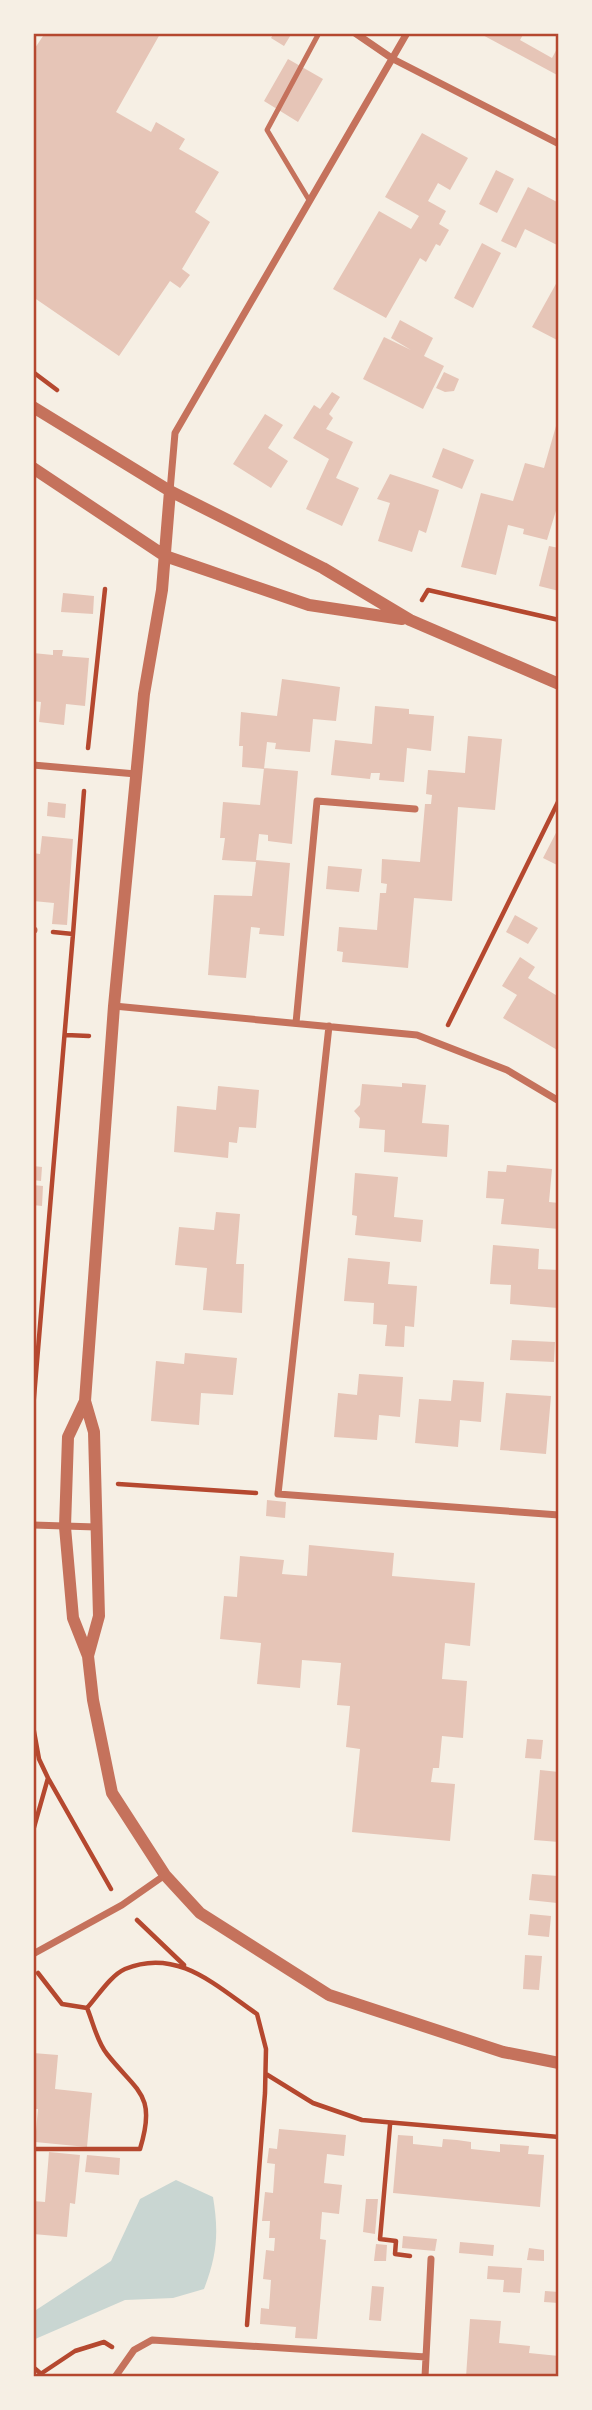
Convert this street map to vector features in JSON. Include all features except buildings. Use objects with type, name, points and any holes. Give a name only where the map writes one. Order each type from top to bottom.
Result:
[{"type":"street","points":[[355,33],[393,59],[559,145]]},
{"type":"street","points":[[88,1656],[99,1616],[94,1432],[85,1401],[114,1006],[150,646],[162,590],[175,433],[407,33]]},
{"type":"street","points":[[33,407],[170,491],[323,568],[410,620],[559,684]]},
{"type":"street","points":[[33,468],[165,556],[309,605],[410,620]]},
{"type":"street","points":[[33,765],[136,774]]},
{"type":"street","points":[[296,1023],[317,801],[415,808]]},
{"type":"street","points":[[114,1006],[417,1035],[507,1070],[559,1101]]},
{"type":"street","points":[[329,1026],[278,1494],[559,1515]]},
{"type":"street","points":[[85,1401],[68,1437],[65,1527],[73,1618],[88,1656],[93,1700],[111,1793],[165,1875],[200,1913],[329,1995],[503,2052],[559,2063]]},
{"type":"street","points":[[33,1525],[96,1527]]},
{"type":"street","points":[[33,1954],[122,1905],[165,1875]]},
{"type":"street","points":[[425,2377],[431,2259]]},
{"type":"street","points":[[115,2377],[134,2350],[152,2340],[426,2357]]},
{"type":"lane","points":[[309,200],[267,131],[319,33]]},
{"type":"path","points":[[410,620],[428,590],[559,620]]},
{"type":"path","points":[[439,1044],[559,800]]},
{"type":"path","points":[[33,1409],[73,934]]},
{"type":"path","points":[[94,1482],[278,1494]]},
{"type":"path","points":[[33,1726],[39,1759],[48,1778],[122,1905],[185,1966],[257,2014],[266,2049],[266,2074],[246,2345]]},
{"type":"path","points":[[33,1831],[48,1778]]},
{"type":"path","points":[[87,2008],[122,1970],[156,1962],[185,1966]]},
{"type":"path","points":[[33,1967],[62,2004],[87,2008]]},
{"type":"path","points":[[33,2149],[140,2149],[149,2120],[137,2085],[105,2052],[87,2008]]},
{"type":"path","points":[[266,2074],[313,2103],[362,2120],[390,2125],[559,2137]]},
{"type":"path","points":[[390,2125],[380,2239],[396,2241],[395,2254],[431,2259]]},
{"type":"path","points":[[33,2367],[37,2375],[75,2351],[104,2342],[127,2358]]},
{"type":"shaded area","points":[[176,2180],[213,2197],[216,2244],[204,2289],[173,2298],[125,2300],[33,2340],[33,2312],[111,2261],[140,2199]]}]
